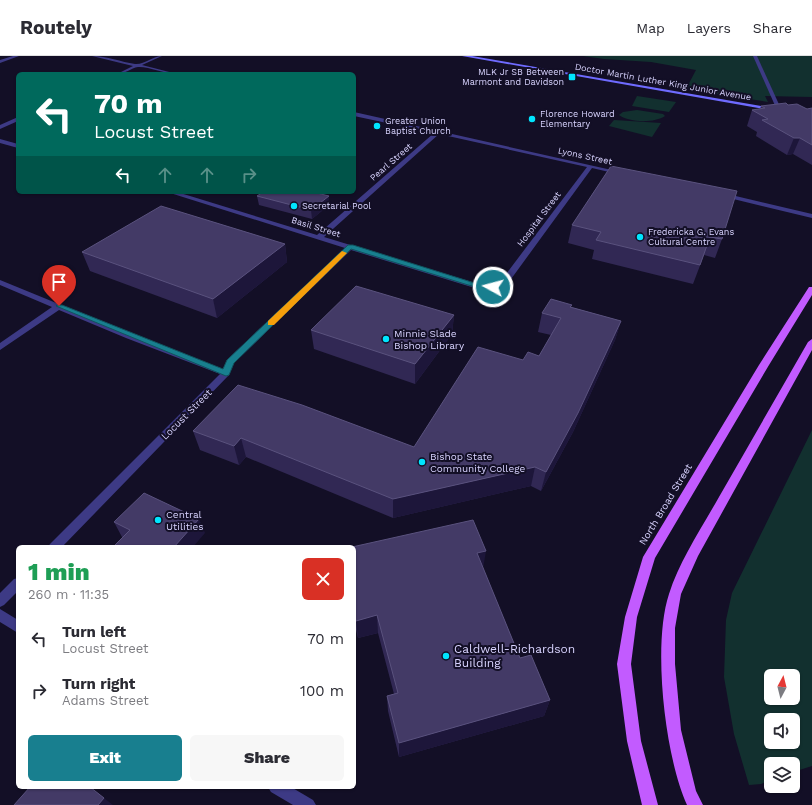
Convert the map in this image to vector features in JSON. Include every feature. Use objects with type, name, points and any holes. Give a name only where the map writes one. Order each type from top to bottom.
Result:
[{"type":"main road","name":"Doctor Martin Luther King Junior Avenue","points":[[464,56],[787,111]]},
{"type":"main road","name":"North Broad Street","points":[[650,805],[634,741],[624,664],[631,617],[649,557],[764,365],[812,289]]},
{"type":"main road","points":[[695,805],[689,792],[674,730],[668,664],[669,628],[675,594],[693,554],[812,342]]},
{"type":"street","points":[[0,62],[17,56]]},
{"type":"street","points":[[94,56],[166,72]]},
{"type":"street","points":[[124,72],[160,56]]},
{"type":"street","points":[[755,56],[780,110]]},
{"type":"street","name":"Lyons Street","points":[[356,114],[628,174]]},
{"type":"street","points":[[0,126],[16,119]]},
{"type":"street","name":"Pearl Street","points":[[319,237],[439,132]]},
{"type":"street","points":[[0,141],[16,145]]},
{"type":"street","name":"Hospital Street","points":[[503,284],[591,166]]},
{"type":"street","name":"Basil Street","points":[[177,194],[481,287],[493,287],[503,284]]},
{"type":"street","points":[[719,194],[812,216]]},
{"type":"street","name":"Locust Street","points":[[56,545],[226,373],[230,362],[350,247]]},
{"type":"street","points":[[0,282],[226,373]]},
{"type":"street","points":[[0,347],[59,306]]},
{"type":"street","points":[[0,601],[16,585]]},
{"type":"street","points":[[0,615],[16,626]]},
{"type":"street","points":[[280,789],[308,805]]},
{"type":"green space","points":[[583,56],[812,56],[812,97],[765,96],[768,102],[686,89],[696,70],[651,62]]},
{"type":"green space","points":[[637,96],[676,102],[669,112],[632,106]]},
{"type":"green space","points":[[637,110],[663,114],[665,116],[655,120],[636,121],[629,120],[619,115],[623,112]]},
{"type":"green space","points":[[614,120],[661,123],[652,137],[609,126]]},
{"type":"green space","points":[[812,430],[812,766],[800,770],[800,757],[764,757],[764,783],[749,785],[734,734],[724,677],[726,620],[732,593]]},
{"type":"building","points":[[786,103],[788,105],[797,104],[807,109],[812,108],[812,145],[800,138],[794,138],[762,120],[768,119],[752,110],[765,108],[761,106]]},
{"type":"building","name":"Fredericka G. Evans Cultural Centre","points":[[611,166],[737,191],[722,239],[710,237],[700,265],[596,240],[601,232],[572,225]]},
{"type":"building","points":[[260,194],[321,194],[329,196],[311,210],[257,196]]},
{"type":"building","points":[[161,206],[285,244],[213,299],[82,252]]},
{"type":"building","points":[[356,286],[454,315],[415,364],[311,330]]},
{"type":"building","points":[[551,299],[572,305],[570,307],[621,321],[578,413],[546,472],[535,467],[393,499],[241,438],[234,446],[193,431],[238,385],[302,405],[414,447],[478,347],[523,360],[528,352],[539,356],[561,318],[542,313]]},
{"type":"building","points":[[144,493],[199,519],[176,545],[115,545],[130,530],[114,522]]},
{"type":"building","name":"Caldwell-Richardson Building","points":[[473,520],[486,551],[477,553],[520,658],[531,655],[550,700],[399,743],[387,696],[398,693],[377,615],[356,621],[356,546]]},
{"type":"building","points":[[28,789],[93,789],[104,798],[98,805],[14,805]]},
{"type":"slow traffic","points":[[271,323],[344,253]]},
{"type":"place","name":"MLK Jr SB Between Marmont and Davidson","points":[[572,77]]},
{"type":"place","name":"Florence Howard Elementary","points":[[532,119]]},
{"type":"place","name":"Greater Union Baptist Church","points":[[377,126]]},
{"type":"place","name":"Secretarial Pool","points":[[294,206]]},
{"type":"place","name":"Fredericka G. Evans Cultural Centre","points":[[640,237]]},
{"type":"place","name":"Minnie Slade Bishop Library","points":[[386,339]]},
{"type":"place","name":"Bishop State Community College","points":[[422,462]]},
{"type":"place","name":"Central Utilities","points":[[158,520]]},
{"type":"place","name":"Caldwell-Richardson Building","points":[[446,656]]},
{"type":"route","points":[[59,306],[129,336],[226,373],[230,362],[350,247],[481,287],[493,287]]}]
